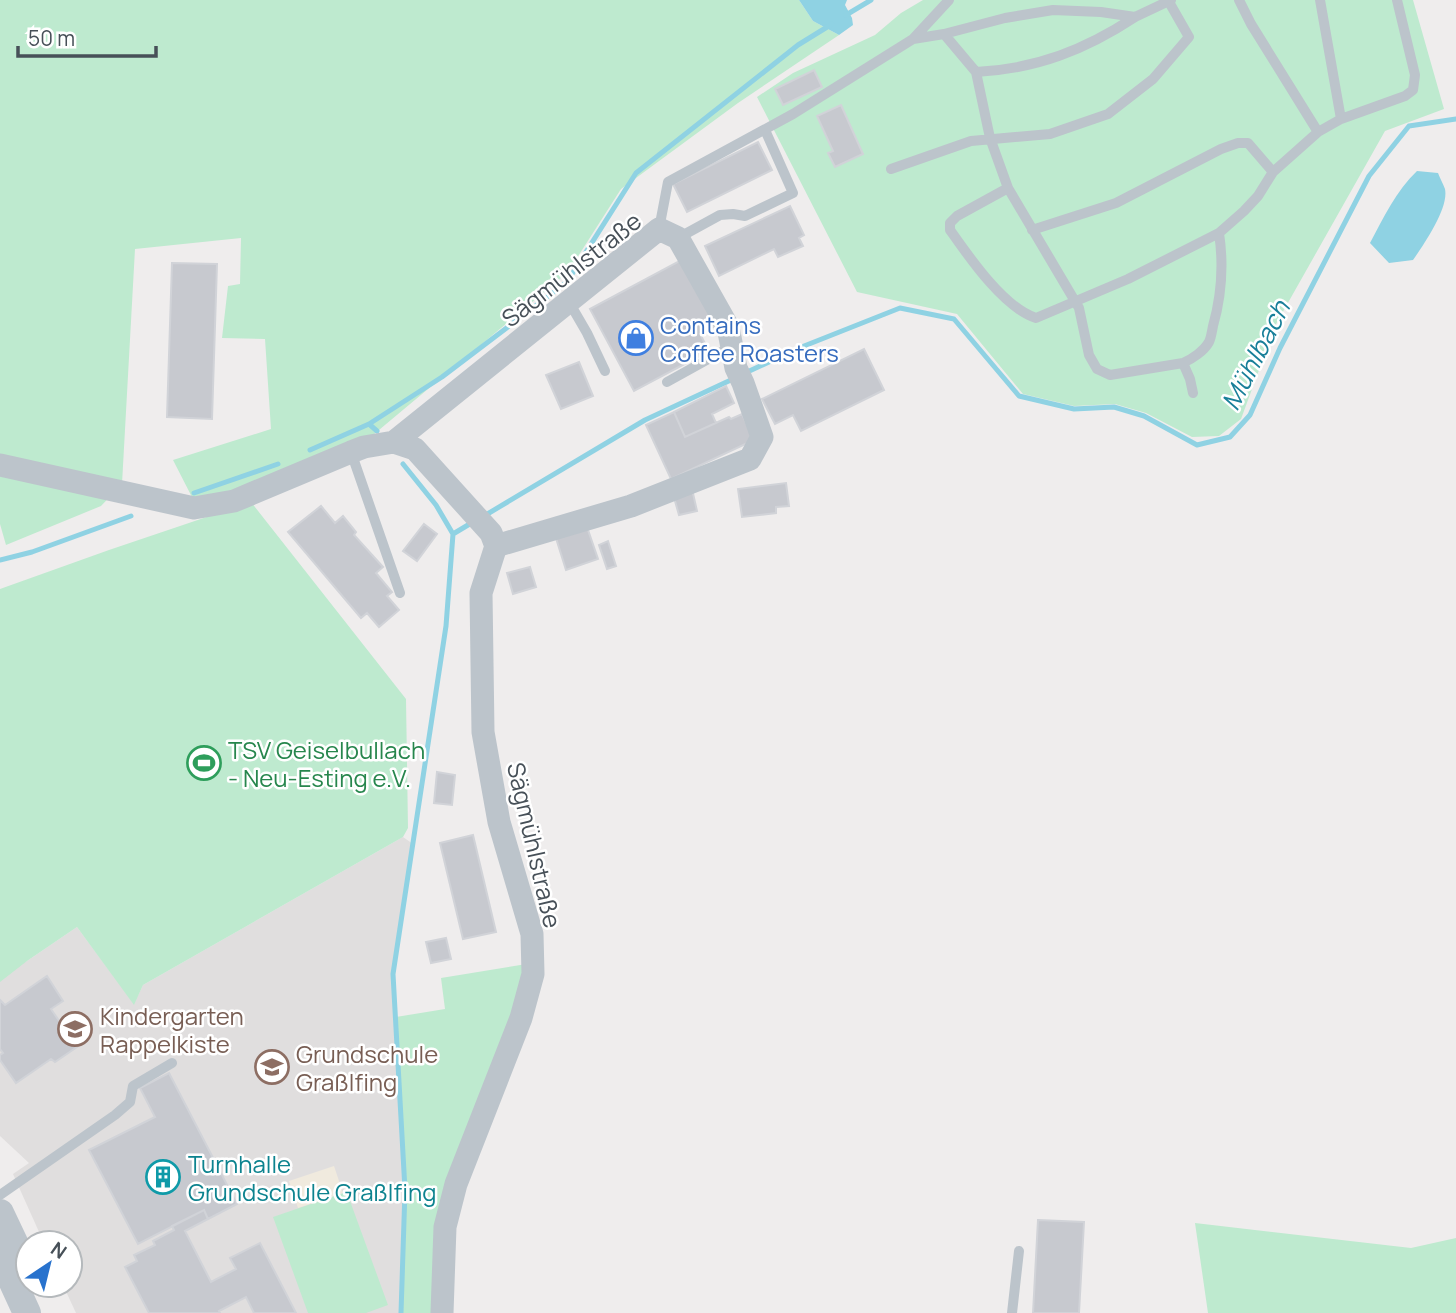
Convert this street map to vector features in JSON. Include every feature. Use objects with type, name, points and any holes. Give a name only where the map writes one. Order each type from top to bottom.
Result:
[{"type":"street","name":"Sägmühlstraße","points":[[0,465],[194,508],[234,501],[364,447],[394,442],[569,302],[669,233],[728,327],[737,366],[762,437],[750,459],[631,506],[493,539],[481,593],[483,732],[499,822],[532,934],[533,974],[521,1018],[453,1195],[445,1227],[442,1313]]},
{"type":"street","points":[[394,442],[415,449],[493,539]]},
{"type":"street","points":[[0,1213],[14,1242]]},
{"type":"street","points":[[0,1254],[27,1313]]},
{"type":"lane","points":[[765,130],[793,193],[746,216],[720,215],[669,233],[668,182],[793,114],[913,39],[949,0]]},
{"type":"lane","points":[[1239,0],[1318,132]]},
{"type":"lane","points":[[1320,0],[1341,119]]},
{"type":"lane","points":[[1008,188],[957,216],[950,223],[950,230],[976,266],[1017,310],[1036,318],[1128,279],[1219,233],[1258,196],[1273,172],[1318,132],[1341,119],[1405,96],[1413,90],[1415,75],[1397,0]]},
{"type":"lane","points":[[891,169],[971,141],[1050,134],[1108,114],[1153,79],[1189,37],[1170,1],[1063,56],[1029,66],[976,72]]},
{"type":"lane","points":[[913,39],[1053,10],[1101,12],[1135,18]]},
{"type":"lane","points":[[944,34],[976,72],[990,138],[1008,188],[1079,308],[1089,355],[1097,369],[1110,375],[1183,363],[1192,359],[1208,344],[1221,292],[1223,258],[1219,233]]},
{"type":"lane","points":[[1032,230],[1116,203],[1221,149],[1238,143],[1248,143],[1273,172]]},
{"type":"lane","points":[[569,302],[605,371]]},
{"type":"lane","points":[[1183,363],[1193,393]]},
{"type":"lane","points":[[667,382],[737,366]]},
{"type":"lane","points":[[351,452],[400,593]]},
{"type":"lane","points":[[0,1195],[115,1115],[130,1102],[134,1086],[172,1063]]},
{"type":"lane","points":[[1012,1313],[1020,1251]]},
{"type":"shaded area","name":"Grundschule Graßlfing","points":[[403,837],[413,844],[393,974],[405,1190],[401,1313],[76,1313],[70,1299],[84,1299],[84,1229],[38,1229],[13,1174],[29,1163],[0,1136],[0,971],[27,961],[77,927],[134,1004],[143,985]]},
{"type":"green space","points":[[0,0],[799,0],[813,21],[839,35],[738,103],[621,189],[568,272],[367,440],[258,487],[195,503],[173,460],[271,429],[265,339],[222,338],[228,286],[240,284],[241,238],[135,249],[122,484],[101,506],[6,545],[0,524]]},
{"type":"green space","points":[[923,0],[1413,0],[1444,109],[1385,131],[1276,324],[1241,419],[1219,436],[1192,437],[1146,413],[1115,404],[1074,406],[1023,394],[957,314],[857,292],[757,97],[793,73],[875,35],[901,13]]},
{"type":"green space","name":"TSV Geiselbullach - Neu-Esting e.V.","points":[[251,502],[406,699],[408,828],[403,837],[143,985],[134,1005],[77,927],[0,982],[0,589]]},
{"type":"green space","points":[[533,963],[456,1184],[442,1313],[401,1313],[405,1190],[396,1017],[445,1009],[441,978]]},
{"type":"green space","points":[[346,1190],[388,1305],[366,1313],[308,1313],[273,1217]]},
{"type":"green space","points":[[1195,1223],[1411,1248],[1456,1238],[1456,1313],[1208,1313]]},
{"type":"sand","points":[[334,1166],[343,1193],[298,1208],[289,1181]]},
{"type":"water","points":[[799,0],[847,0],[845,5],[853,25],[839,35],[813,21]]},
{"type":"water","points":[[1417,171],[1438,173],[1445,189],[1443,206],[1435,226],[1413,260],[1389,263],[1370,243],[1385,214]]},
{"type":"building","points":[[814,70],[822,87],[783,105],[775,89]]},
{"type":"building","points":[[841,105],[863,154],[835,167],[828,153],[833,151],[817,116]]},
{"type":"building","points":[[758,142],[772,170],[687,212],[673,184]]},
{"type":"building","points":[[790,206],[804,235],[799,238],[803,246],[778,257],[774,249],[719,276],[705,246]]},
{"type":"building","points":[[685,258],[720,323],[700,334],[709,351],[634,391],[590,309]]},
{"type":"building","points":[[172,263],[217,264],[212,419],[167,417]]},
{"type":"building","points":[[864,349],[884,390],[801,431],[793,415],[775,424],[762,399]]},
{"type":"building","points":[[579,362],[593,396],[561,409],[546,375]]},
{"type":"building","points":[[726,386],[734,403],[712,414],[716,423],[685,437],[674,412]]},
{"type":"building","points":[[674,412],[685,437],[742,414],[754,440],[671,479],[646,425]]},
{"type":"building","points":[[786,483],[789,506],[776,507],[776,513],[742,517],[738,489]]},
{"type":"building","points":[[692,489],[697,511],[679,515],[673,494]]},
{"type":"building","points":[[321,506],[335,523],[343,516],[356,532],[354,535],[383,567],[376,573],[392,592],[387,596],[399,610],[379,627],[367,613],[361,618],[288,532]]},
{"type":"building","points":[[424,524],[437,534],[417,561],[403,551]]},
{"type":"building","points":[[587,527],[598,559],[566,570],[556,538]]},
{"type":"building","points":[[608,541],[616,566],[607,569],[599,545]]},
{"type":"building","points":[[530,567],[536,587],[513,594],[507,573]]},
{"type":"building","points":[[437,772],[455,775],[452,805],[434,803]]},
{"type":"building","points":[[473,835],[496,932],[463,939],[440,843]]},
{"type":"building","points":[[446,938],[451,959],[431,963],[426,942]]},
{"type":"building","points":[[47,976],[63,1001],[51,1009],[77,1047],[55,1062],[51,1059],[16,1083],[0,1060],[3,1053],[0,1049],[0,1000],[5,1005]]},
{"type":"building","name":"Turnhalle Grundschule Graßlfing","points":[[169,1073],[237,1204],[208,1219],[204,1210],[138,1244],[89,1150],[155,1117],[140,1088]]},
{"type":"building","points":[[204,1210],[208,1219],[185,1231],[211,1282],[236,1269],[230,1258],[260,1243],[296,1313],[254,1313],[246,1297],[219,1311],[220,1313],[149,1313],[125,1267],[137,1261],[134,1255],[155,1245],[153,1241],[174,1230],[172,1226]]},
{"type":"building","points":[[1038,1220],[1084,1222],[1079,1313],[1033,1313]]},
{"type":"waterway","points":[[846,15],[871,0]]},
{"type":"waterway","points":[[377,431],[369,424],[442,377],[567,282],[636,173],[798,45],[832,24]]},
{"type":"waterway","name":"Mühlbach","points":[[745,373],[799,348],[900,308],[954,319],[1019,396],[1074,409],[1114,407],[1144,416],[1197,445],[1230,437],[1250,415],[1280,348],[1369,176],[1409,126],[1456,119]]},
{"type":"waterway","points":[[484,516],[645,420],[733,379]]},
{"type":"waterway","points":[[310,450],[369,424]]},
{"type":"waterway","points":[[194,493],[278,464]]},
{"type":"waterway","points":[[401,1313],[405,1190],[393,974],[446,626],[453,534],[436,505],[403,464]]},
{"type":"waterway","points":[[0,560],[32,552],[131,516]]},
{"type":"waterway","points":[[453,534],[473,522]]},
{"type":"place","name":"Contains Coffee Roasters","points":[[636,338]]},
{"type":"place","name":"TSV Geiselbullach - Neu-Esting e.V.","points":[[204,763]]},
{"type":"place","name":"Kindergarten Rappelkiste","points":[[75,1029]]},
{"type":"place","name":"Grundschule Graßlfing","points":[[272,1067]]},
{"type":"place","name":"Turnhalle Grundschule Graßlfing","points":[[163,1177]]}]
